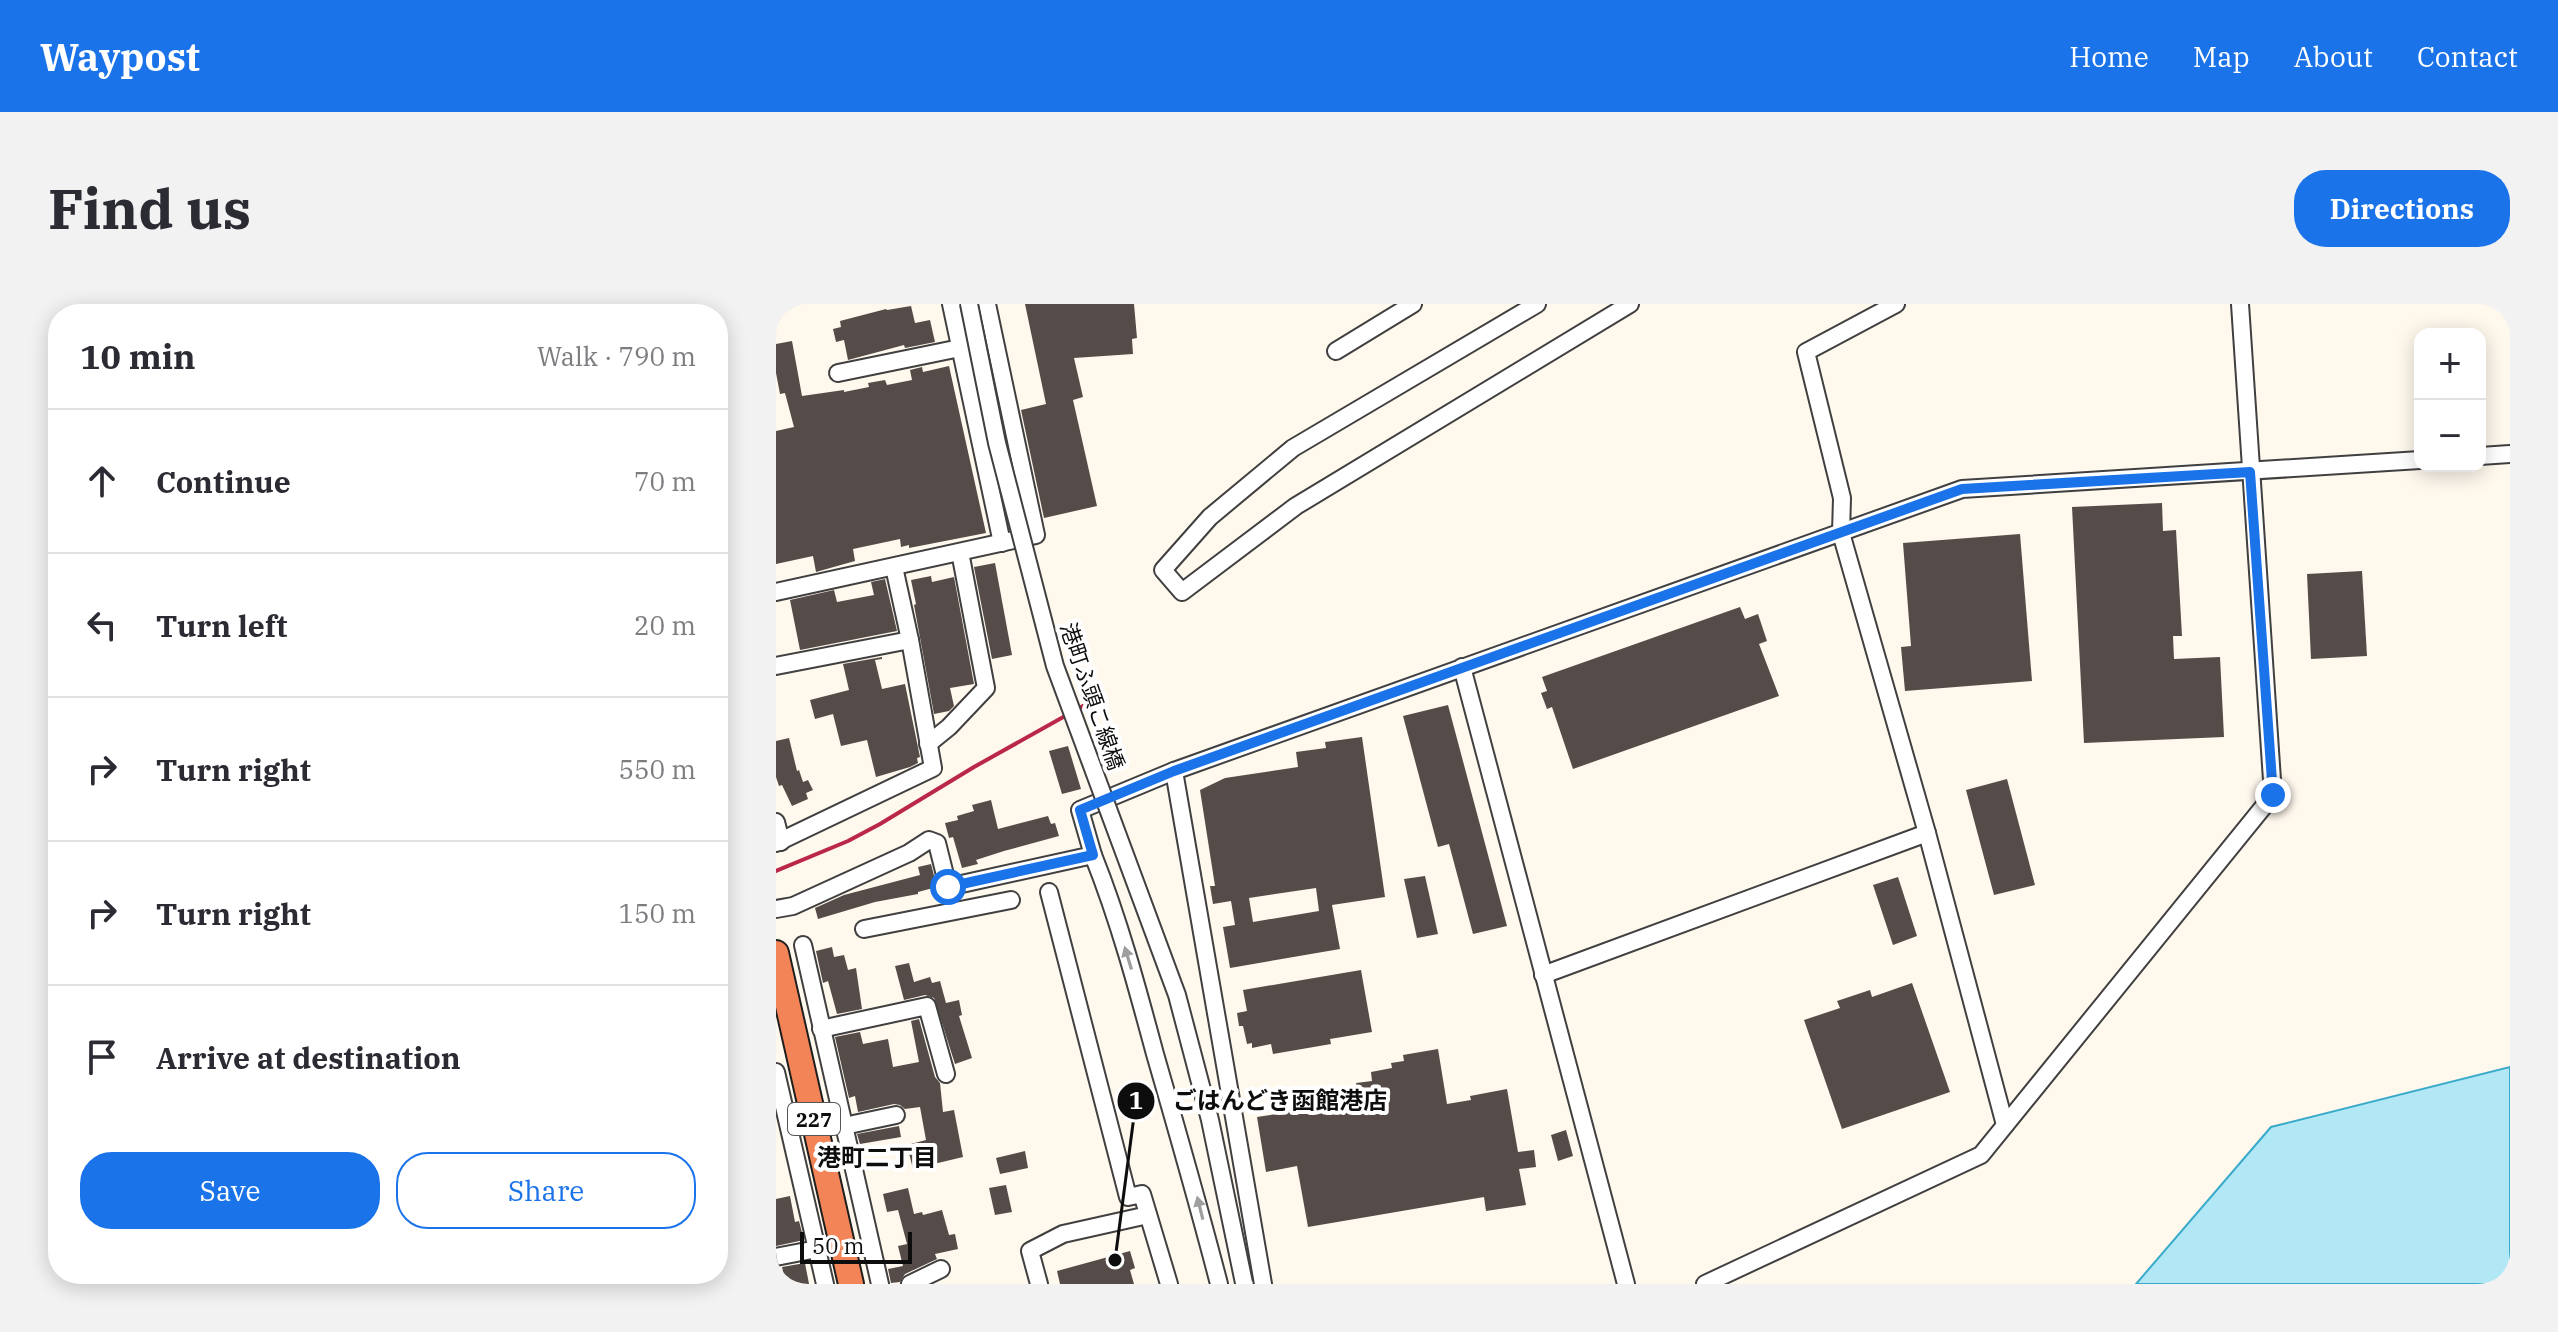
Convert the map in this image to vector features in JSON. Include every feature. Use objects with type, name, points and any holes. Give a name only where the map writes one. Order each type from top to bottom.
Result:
[{"type":"highway","name":"227","points":[[776,953],[851,1284]]},
{"type":"street","points":[[951,304],[1002,543]]},
{"type":"street","name":"港町ふ頭こ線橋","points":[[969,304],[997,443],[1055,666],[1177,995],[1210,1120],[1244,1283]]},
{"type":"street","points":[[776,592],[1036,535],[987,304]]},
{"type":"street","points":[[1336,351],[1413,304]]},
{"type":"street","points":[[1537,304],[1293,448],[1210,517],[1163,570],[1182,592],[1296,506],[1630,304]]},
{"type":"street","points":[[1896,304],[1806,352],[1842,498],[1841,533],[1927,833],[2005,1125]]},
{"type":"street","points":[[1705,1284],[1981,1155],[2273,795],[2240,304]]},
{"type":"street","points":[[838,373],[960,348]]},
{"type":"street","points":[[2486,456],[2510,454]]},
{"type":"street","points":[[1219,1284],[1137,988],[1080,810],[1174,771],[1962,489],[2414,460]]},
{"type":"street","points":[[928,744],[986,688],[960,552]]},
{"type":"street","points":[[776,822],[778,842],[933,768],[894,567]]},
{"type":"street","points":[[776,666],[910,640]]},
{"type":"street","points":[[1462,667],[1626,1284]]},
{"type":"street","points":[[1174,771],[1263,1284]]},
{"type":"street","points":[[1543,975],[1927,833]]},
{"type":"street","points":[[776,909],[793,906],[929,840],[937,843],[948,887],[1093,855]]},
{"type":"street","points":[[1049,892],[1128,1197],[1142,1194],[1169,1284]]},
{"type":"street","points":[[864,929],[1011,900]]},
{"type":"street","points":[[803,945],[880,1284]]},
{"type":"street","points":[[821,1029],[927,1006],[946,1074]]},
{"type":"street","points":[[777,1077],[825,1284]]},
{"type":"street","points":[[844,1126],[896,1115]]},
{"type":"street","points":[[1039,1284],[1030,1251],[1063,1234],[1148,1215]]},
{"type":"street","points":[[776,1257],[817,1249]]},
{"type":"street","points":[[910,1284],[941,1269]]},
{"type":"water","points":[[2510,1067],[2510,1284],[2136,1284],[2271,1127]]},
{"type":"building","points":[[1025,304],[1134,304],[1137,338],[1132,339],[1133,354],[1074,358],[1083,397],[1073,400],[1097,506],[1044,518],[1021,410],[1046,404]]},
{"type":"building","points":[[911,306],[915,323],[930,320],[935,342],[905,348],[904,345],[848,360],[844,340],[836,342],[833,329],[841,327],[840,321]]},
{"type":"building","points":[[792,341],[802,396],[844,392],[885,380],[887,385],[912,380],[910,370],[922,367],[923,372],[949,366],[986,533],[909,548],[909,545],[901,547],[900,539],[853,549],[855,561],[816,572],[813,556],[776,564],[776,431],[794,427],[785,393],[780,394],[776,344]]},
{"type":"building","points":[[2162,503],[2163,531],[2176,530],[2182,636],[2173,636],[2174,659],[2220,657],[2224,737],[2084,743],[2072,507]]},
{"type":"building","points":[[2020,534],[2032,681],[1905,691],[1901,647],[1911,646],[1903,543]]},
{"type":"building","points":[[995,563],[1012,655],[992,659],[974,567]]},
{"type":"building","points":[[2362,571],[2367,656],[2311,659],[2307,574]]},
{"type":"building","points":[[931,576],[932,582],[954,577],[974,684],[950,688],[954,706],[949,711],[934,714],[911,580]]},
{"type":"building","points":[[885,579],[897,631],[800,650],[790,600],[834,590],[837,602],[874,595],[871,582]]},
{"type":"building","points":[[1740,607],[1745,619],[1758,614],[1767,641],[1759,644],[1779,696],[1573,769],[1552,707],[1547,709],[1541,693],[1547,691],[1542,677]]},
{"type":"building","points":[[882,657],[875,660],[882,689],[905,684],[920,757],[917,758],[918,763],[910,767],[876,777],[867,740],[841,746],[833,714],[815,719],[810,700],[849,690],[843,664]]},
{"type":"building","points":[[1448,705],[1507,926],[1473,934],[1449,844],[1438,847],[1403,716]]},
{"type":"building","points":[[1362,737],[1385,897],[1332,905],[1340,949],[1230,968],[1223,927],[1235,925],[1231,901],[1213,904],[1210,886],[1215,886],[1200,790],[1225,778],[1298,767],[1296,752],[1326,748],[1325,742]],"holes":[[[1316,888],[1319,911],[1253,922],[1249,898]]]},
{"type":"building","points":[[789,738],[797,771],[803,782],[808,780],[813,790],[806,793],[808,799],[792,806],[776,777],[776,741]]},
{"type":"building","points":[[1068,746],[1081,789],[1062,794],[1049,751]]},
{"type":"building","points":[[2007,779],[2035,885],[1994,895],[1966,790]]},
{"type":"building","points":[[991,800],[998,829],[1048,816],[1051,824],[1055,823],[1059,836],[976,860],[978,864],[962,868],[953,837],[949,838],[945,823],[974,811],[972,805]]},
{"type":"building","points":[[931,864],[937,887],[818,919],[815,908],[844,895],[920,875],[918,867]]},
{"type":"building","points":[[1425,876],[1438,934],[1417,938],[1404,879]]},
{"type":"building","points":[[1898,877],[1917,936],[1893,945],[1873,885]]},
{"type":"building","points":[[832,947],[834,957],[844,955],[848,970],[856,968],[862,1009],[837,1014],[828,981],[823,983],[816,951]]},
{"type":"building","points":[[909,963],[914,982],[930,977],[932,983],[940,981],[946,1003],[959,1000],[962,1015],[959,1016],[972,1058],[955,1064],[934,998],[925,995],[904,1000],[895,966]]},
{"type":"building","points":[[1361,970],[1372,1032],[1330,1039],[1331,1044],[1273,1054],[1271,1044],[1252,1048],[1252,1043],[1247,1044],[1237,1013],[1247,1011],[1243,990]]},
{"type":"building","points":[[1912,983],[1950,1092],[1842,1129],[1804,1020],[1840,1008],[1837,1001],[1870,990],[1872,997]]},
{"type":"building","points":[[919,1019],[935,1077],[940,1083],[943,1112],[954,1110],[963,1157],[913,1169],[907,1145],[926,1140],[920,1107],[905,1109],[894,1104],[858,1112],[855,1096],[849,1098],[835,1037],[860,1032],[863,1044],[888,1039],[893,1067],[919,1062],[911,1021]]},
{"type":"building","points":[[1438,1049],[1447,1104],[1507,1089],[1518,1152],[1534,1150],[1536,1167],[1519,1169],[1526,1205],[1486,1211],[1484,1197],[1308,1227],[1297,1166],[1266,1172],[1257,1117],[1295,1111],[1294,1103],[1358,1093],[1356,1083],[1372,1081],[1371,1072],[1392,1068],[1391,1063],[1404,1061],[1403,1055]]},
{"type":"building","points":[[899,1126],[901,1137],[860,1144],[857,1134]]},
{"type":"building","points":[[1566,1130],[1573,1156],[1558,1161],[1551,1135]]},
{"type":"building","points":[[1025,1151],[1028,1168],[1000,1174],[996,1158]]},
{"type":"building","points":[[1006,1185],[1012,1212],[995,1215],[989,1188]]},
{"type":"building","points":[[908,1188],[914,1214],[942,1210],[949,1235],[955,1234],[958,1249],[935,1254],[937,1259],[905,1274],[900,1282],[891,1283],[888,1269],[903,1266],[898,1246],[907,1244],[898,1210],[887,1212],[883,1194]]},
{"type":"building","points":[[790,1196],[795,1222],[799,1221],[804,1240],[776,1246],[776,1199]]},
{"type":"building","points":[[1130,1251],[1135,1268],[1130,1270],[1134,1284],[1060,1284],[1057,1271]]},
{"type":"building","points":[[805,1263],[809,1284],[786,1284],[782,1267]]},
{"type":"railway","points":[[776,871],[880,824],[1099,697]]},
{"type":"place","name":"ごはんどき函館港店","points":[[1115,1260]]},
{"type":"district","name":"港町二丁目","points":[[877,1157]]},
{"type":"route","points":[[948,887],[1093,855],[1080,810],[1174,771],[1962,489],[2250,472],[2273,795]]}]
